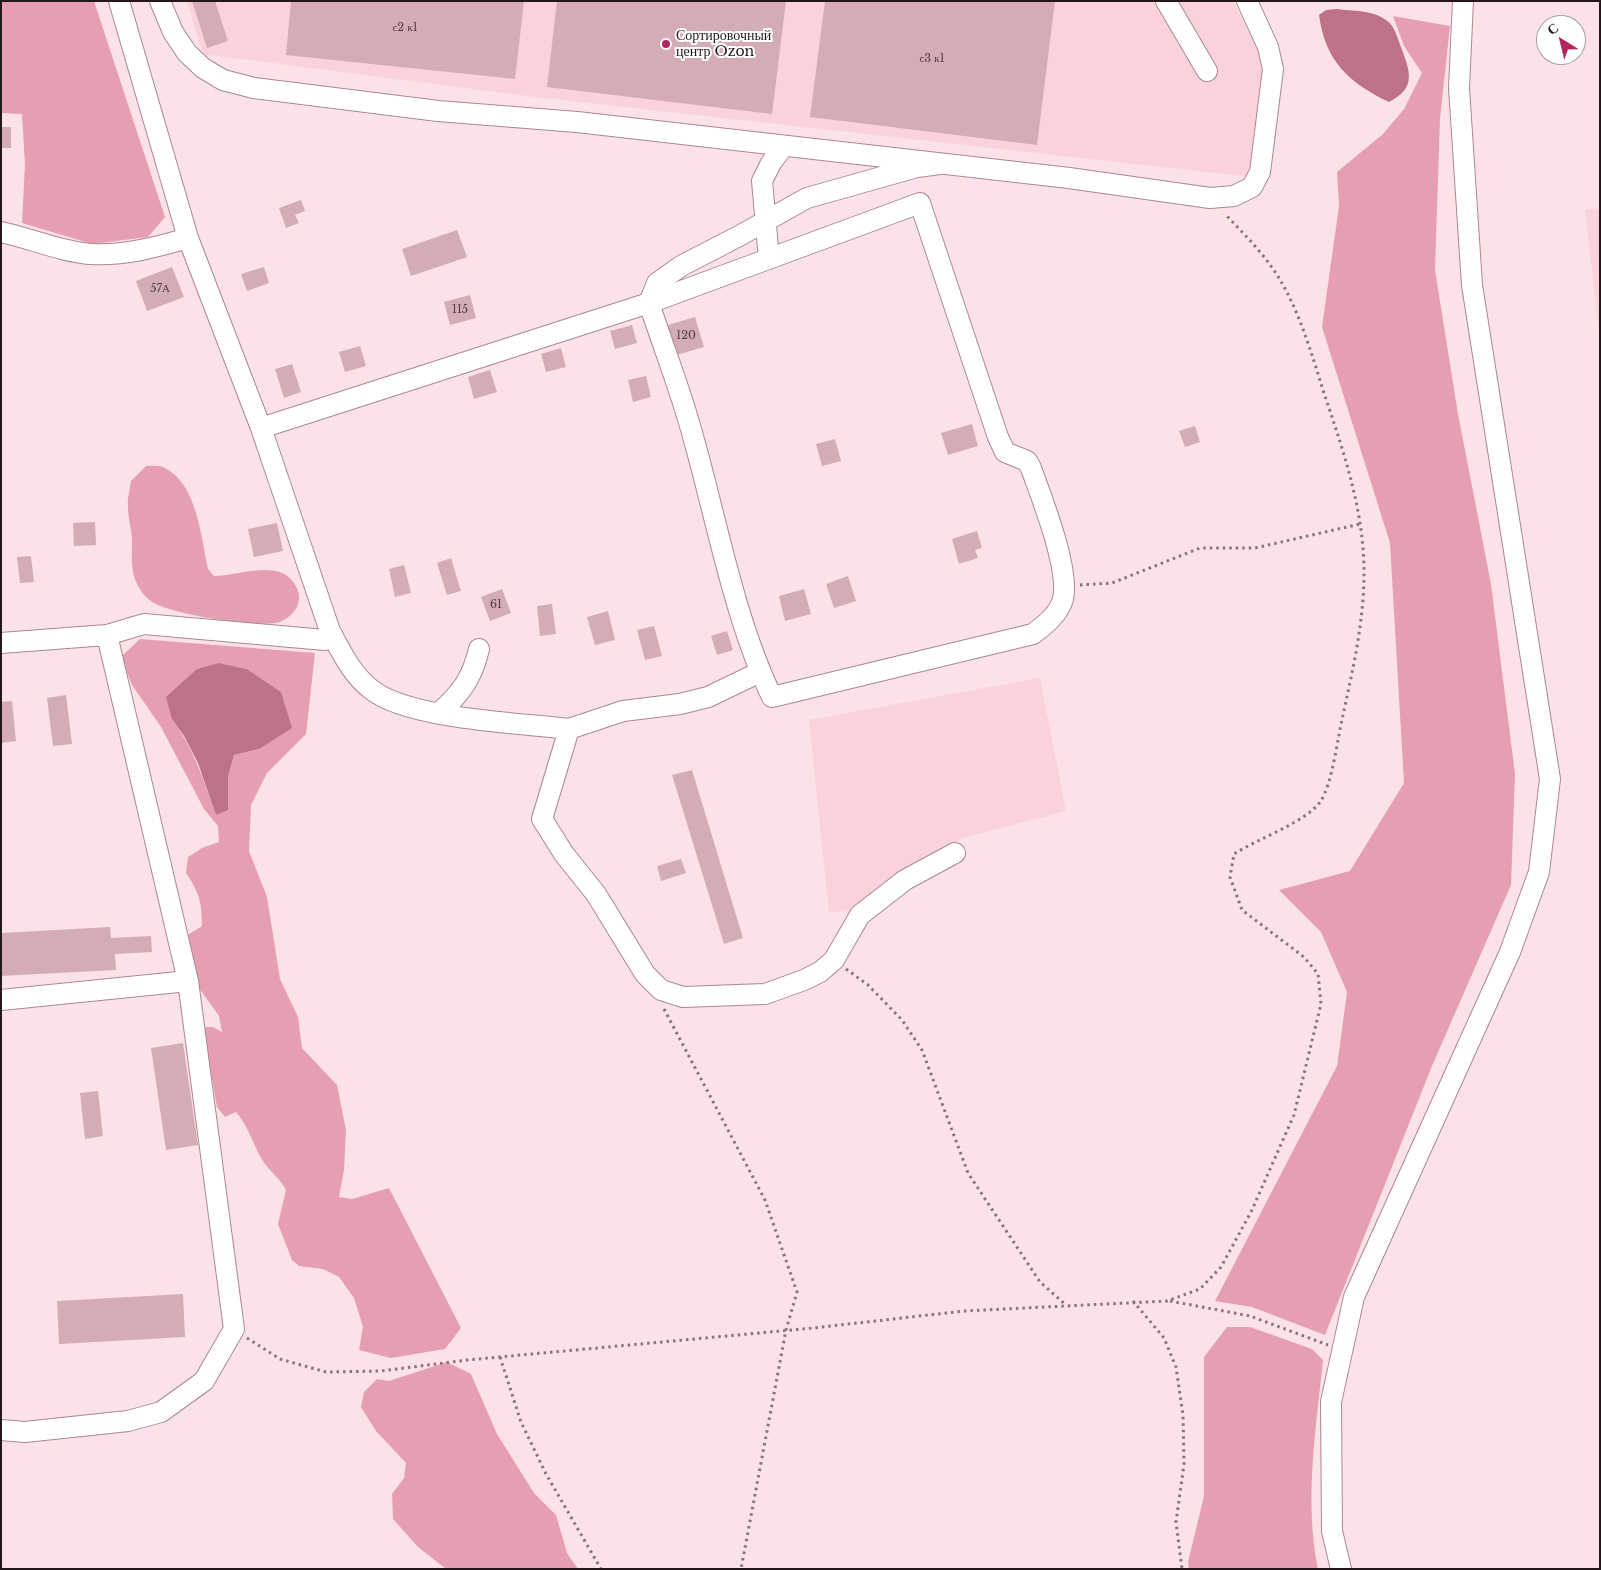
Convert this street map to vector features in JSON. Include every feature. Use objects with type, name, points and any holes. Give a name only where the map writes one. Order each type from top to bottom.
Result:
[{"type":"street","points":[[119,1],[188,238],[261,428],[330,632],[354,674],[372,691],[401,705],[439,713],[570,729],[623,712],[680,704],[708,696],[760,672]]},
{"type":"street","points":[[160,1],[173,32],[187,53],[203,68],[223,80],[254,88],[438,111],[578,122],[783,147],[1069,178],[1210,198],[1234,196],[1252,187],[1260,172],[1273,68],[1268,47],[1247,1]]},
{"type":"street","points":[[1166,1],[1206,72]]},
{"type":"street","points":[[1341,1569],[1332,1532],[1331,1402],[1354,1297],[1510,952],[1539,872],[1550,778],[1472,285],[1459,88],[1462,6]]},
{"type":"street","points":[[770,259],[762,181],[771,163],[783,147]]},
{"type":"street","points":[[261,428],[649,303],[920,203],[998,437],[1005,452],[1027,461],[1052,530],[1065,585],[1062,602],[1050,621],[1033,634],[772,697],[760,672],[736,594],[694,438],[649,303],[657,283],[681,266],[807,198],[917,167],[940,164]]},
{"type":"street","points":[[1,232],[88,254],[114,254],[154,248],[188,238]]},
{"type":"street","points":[[1,643],[107,635],[144,624],[325,640],[330,632]]},
{"type":"street","points":[[1,1430],[25,1432],[128,1421],[161,1412],[204,1381],[234,1329],[188,981],[107,635]]},
{"type":"street","points":[[439,713],[458,695],[474,671],[479,649]]},
{"type":"street","points":[[570,729],[542,819],[564,854],[596,894],[645,974],[661,990],[683,997],[765,994],[804,980],[820,972],[834,960],[860,915],[904,880],[955,853]]},
{"type":"street","points":[[1,1000],[188,981]]},
{"type":"path","points":[[1167,1301],[1200,1289],[1226,1260],[1252,1212],[1294,1115],[1321,1004],[1318,974],[1304,957],[1242,910],[1230,877],[1234,854],[1250,844],[1308,816],[1321,801],[1350,684],[1361,616],[1364,573],[1360,524],[1349,471],[1298,317],[1277,276],[1249,238],[1210,198]]},
{"type":"path","points":[[1065,585],[1112,583],[1200,548],[1255,548],[1360,524]]},
{"type":"path","points":[[834,960],[868,985],[902,1020],[922,1050],[968,1173],[1040,1282],[1067,1305]]},
{"type":"path","points":[[663,1007],[765,1200],[797,1292],[786,1330],[741,1569]]},
{"type":"path","points":[[234,1329],[280,1359],[326,1372],[381,1371],[500,1357],[964,1311],[1132,1301],[1167,1301],[1250,1316],[1342,1351]]},
{"type":"path","points":[[1132,1301],[1164,1338],[1176,1367],[1183,1415],[1184,1464],[1176,1522],[1182,1569]]},
{"type":"path","points":[[500,1357],[521,1422],[546,1474],[601,1569]]},
{"type":"shaded area","points":[[1,1],[94,1],[165,217],[148,237],[92,244],[22,223],[25,165],[22,114],[1,113]]},
{"type":"shaded area","points":[[187,1],[1232,1],[1265,60],[1250,177],[519,95],[203,54]]},
{"type":"shaded area","points":[[1337,9],[1375,14],[1392,25],[1409,71],[1407,85],[1398,97],[1389,102],[1375,95],[1351,78],[1333,58],[1322,31],[1319,15],[1326,10]]},
{"type":"shaded area","points":[[1393,16],[1450,26],[1440,119],[1435,270],[1458,414],[1491,584],[1515,774],[1511,885],[1432,1066],[1325,1335],[1252,1307],[1215,1301],[1337,1066],[1347,992],[1321,932],[1279,890],[1350,871],[1404,783],[1390,543],[1322,327],[1339,206],[1337,172],[1383,134],[1404,109],[1422,73],[1404,46]]},
{"type":"shaded area","points":[[1600,208],[1600,339],[1585,210]]},
{"type":"shaded area","points":[[146,466],[165,468],[176,476],[184,486],[196,512],[208,569],[214,576],[257,570],[274,571],[286,575],[297,588],[299,596],[298,604],[291,615],[276,623],[234,622],[181,612],[166,608],[149,600],[141,591],[133,572],[132,537],[128,504],[131,481]]},
{"type":"shaded area","points":[[140,639],[315,653],[306,734],[267,773],[251,805],[249,851],[267,897],[280,979],[298,1017],[302,1048],[337,1085],[346,1130],[344,1170],[339,1197],[352,1199],[389,1188],[461,1328],[445,1349],[391,1358],[359,1350],[363,1327],[354,1298],[339,1277],[323,1269],[299,1266],[292,1260],[278,1224],[286,1190],[263,1161],[236,1112],[225,1117],[217,1107],[203,1027],[213,1027],[222,1032],[219,1016],[196,984],[186,936],[202,926],[201,910],[197,892],[186,873],[188,857],[202,848],[219,842],[218,826],[204,809],[161,727],[132,685],[121,657]],"holes":[[[219,663],[247,669],[281,692],[259,749],[234,755],[228,777],[228,809],[216,815],[203,778],[180,730],[172,719]]]},
{"type":"shaded area","points":[[219,663],[247,669],[281,692],[292,728],[259,749],[234,755],[228,777],[228,810],[216,815],[198,763],[184,736],[172,719],[166,697],[197,669]]},
{"type":"shaded area","points":[[1040,678],[1066,811],[962,838],[857,911],[829,912],[809,720]]},
{"type":"shaded area","points":[[1227,1327],[1250,1327],[1312,1349],[1323,1360],[1312,1491],[1314,1543],[1318,1569],[1189,1569],[1188,1562],[1204,1496],[1204,1357]]},
{"type":"shaded area","points":[[447,1362],[471,1374],[497,1434],[534,1493],[556,1515],[567,1553],[578,1569],[446,1569],[418,1547],[393,1519],[392,1494],[404,1478],[406,1463],[376,1431],[361,1407],[364,1392],[377,1379],[389,1381]]},
{"type":"building","points":[[192,1],[215,1],[228,41],[207,48]]},
{"type":"building","points":[[291,1],[524,1],[515,79],[286,55]]},
{"type":"building","name":"Сортировочный центр Ozon","points":[[557,1],[786,1],[772,114],[547,87]]},
{"type":"building","points":[[825,1],[1055,1],[1037,145],[810,117]]},
{"type":"building","points":[[1,127],[11,127],[11,148],[1,148]]},
{"type":"building","points":[[301,200],[305,211],[295,215],[299,223],[286,228],[279,208]]},
{"type":"building","points":[[457,230],[467,257],[411,276],[402,249]]},
{"type":"building","points":[[172,267],[184,297],[147,311],[136,281]]},
{"type":"building","points":[[264,267],[269,283],[247,291],[241,274]]},
{"type":"building","points":[[470,295],[476,318],[450,325],[444,302]]},
{"type":"building","points":[[695,317],[704,347],[677,355],[668,325]]},
{"type":"building","points":[[632,325],[637,343],[615,349],[610,331]]},
{"type":"building","points":[[360,346],[366,366],[345,372],[339,352]]},
{"type":"building","points":[[561,348],[566,367],[546,372],[541,354]]},
{"type":"building","points":[[292,364],[301,392],[284,398],[275,369]]},
{"type":"building","points":[[490,370],[497,392],[474,399],[468,377]]},
{"type":"building","points":[[646,376],[651,397],[633,402],[628,380]]},
{"type":"building","points":[[972,424],[978,446],[948,455],[941,433]]},
{"type":"building","points":[[1195,426],[1200,442],[1185,447],[1179,431]]},
{"type":"building","points":[[835,439],[841,461],[822,466],[816,444]]},
{"type":"building","points":[[95,522],[96,545],[74,546],[73,523]]},
{"type":"building","points":[[277,523],[283,551],[254,557],[248,529]]},
{"type":"building","points":[[977,531],[982,548],[975,550],[978,558],[959,564],[952,539]]},
{"type":"building","points":[[31,556],[34,582],[20,583],[17,557]]},
{"type":"building","points":[[451,558],[461,591],[447,595],[437,563]]},
{"type":"building","points":[[404,565],[411,593],[395,597],[389,569]]},
{"type":"building","points":[[848,576],[856,601],[834,608],[826,584]]},
{"type":"building","points":[[502,589],[511,613],[490,621],[481,597]]},
{"type":"building","points":[[804,589],[811,614],[785,621],[779,596]]},
{"type":"building","points":[[552,604],[556,634],[540,636],[537,606]]},
{"type":"building","points":[[608,611],[615,640],[595,645],[587,617]]},
{"type":"building","points":[[654,626],[662,656],[645,660],[637,630]]},
{"type":"building","points":[[727,631],[733,650],[717,655],[711,636]]},
{"type":"building","points":[[66,695],[72,744],[53,746],[47,698]]},
{"type":"building","points":[[12,701],[16,741],[1,743],[1,702]]},
{"type":"building","points":[[692,770],[743,938],[724,944],[672,775]]},
{"type":"building","points":[[681,859],[686,873],[661,881],[657,866]]},
{"type":"building","points":[[110,927],[111,938],[151,936],[152,952],[115,954],[116,970],[1,976],[1,933]]},
{"type":"building","points":[[183,1043],[198,1145],[166,1150],[151,1048]]},
{"type":"building","points":[[98,1091],[103,1136],[85,1139],[80,1093]]},
{"type":"building","points":[[183,1294],[185,1337],[59,1344],[57,1301]]},
{"type":"place","name":"Сортировочный центр Ozon","points":[[666,44]]}]
